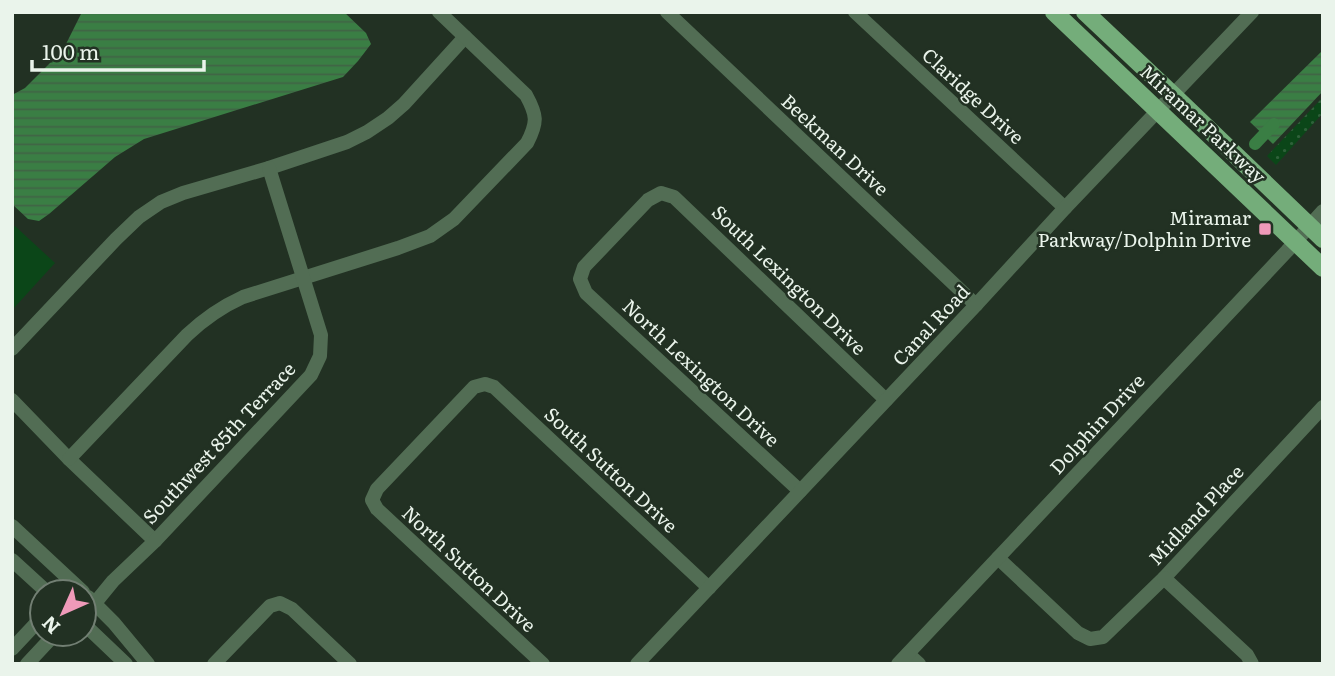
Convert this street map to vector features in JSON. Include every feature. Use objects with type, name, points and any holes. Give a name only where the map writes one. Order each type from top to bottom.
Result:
[{"type":"main road","name":"Miramar Parkway","points":[[1054,12],[1323,268]]},
{"type":"main road","name":"Miramar Parkway","points":[[1086,12],[1323,239]]},
{"type":"street","points":[[69,459],[187,335],[223,306],[243,297],[430,236],[454,219],[527,143],[534,129],[535,111],[526,94],[439,12]]},
{"type":"street","name":"Beekman Drive","points":[[667,12],[976,305]]},
{"type":"street","name":"Claridge Drive","points":[[855,12],[1065,208]]},
{"type":"street","name":"Canal Road","points":[[637,664],[1252,12]]},
{"type":"street","points":[[12,349],[139,217],[161,202],[183,193],[269,168],[346,142],[367,132],[404,104],[465,37]]},
{"type":"street","name":"Southwest 85th Terrace","points":[[98,588],[113,581],[155,541],[311,375],[320,356],[321,335],[269,168]]},
{"type":"street","name":"North Lexington Drive","points":[[661,193],[648,200],[584,267],[580,279],[586,293],[800,491]]},
{"type":"street","name":"South Lexington Drive","points":[[661,193],[674,197],[886,400]]},
{"type":"street","name":"Dolphin Drive","points":[[908,660],[998,558],[1323,211]]},
{"type":"street","name":"North Sutton Drive","points":[[485,384],[474,387],[377,489],[372,500],[377,509],[542,664]]},
{"type":"street","name":"South Sutton Drive","points":[[485,384],[494,387],[709,588]]},
{"type":"street","points":[[12,400],[155,541]]},
{"type":"street","name":"Midland Place","points":[[998,558],[1078,633],[1090,639],[1103,637],[1164,578],[1323,407]]},
{"type":"street","points":[[12,526],[68,578]]},
{"type":"street","points":[[12,560],[32,578]]},
{"type":"street","points":[[1164,578],[1247,655],[1252,664]]},
{"type":"street","points":[[214,664],[270,606],[280,603],[292,609],[350,664]]},
{"type":"street","points":[[98,607],[148,664]]},
{"type":"street","points":[[12,649],[28,632]]},
{"type":"street","points":[[98,637],[126,664]]},
{"type":"street","points":[[27,664],[41,648]]},
{"type":"shaded area","points":[[82,12],[344,12],[366,33],[371,44],[343,77],[144,139],[115,157],[39,221],[28,219],[12,204],[12,95],[25,88],[63,50]]},
{"type":"shaded area","points":[[1323,50],[1323,91],[1273,144],[1250,122]]},
{"type":"shaded area","points":[[1323,97],[1323,113],[1276,165],[1267,156]]},
{"type":"shaded area","points":[[15,226],[55,263],[13,309],[12,229]]},
{"type":"waterway","points":[[1255,144],[1274,124]]},
{"type":"place","name":"Miramar Parkway/Dolphin Drive","points":[[1265,229]]}]
